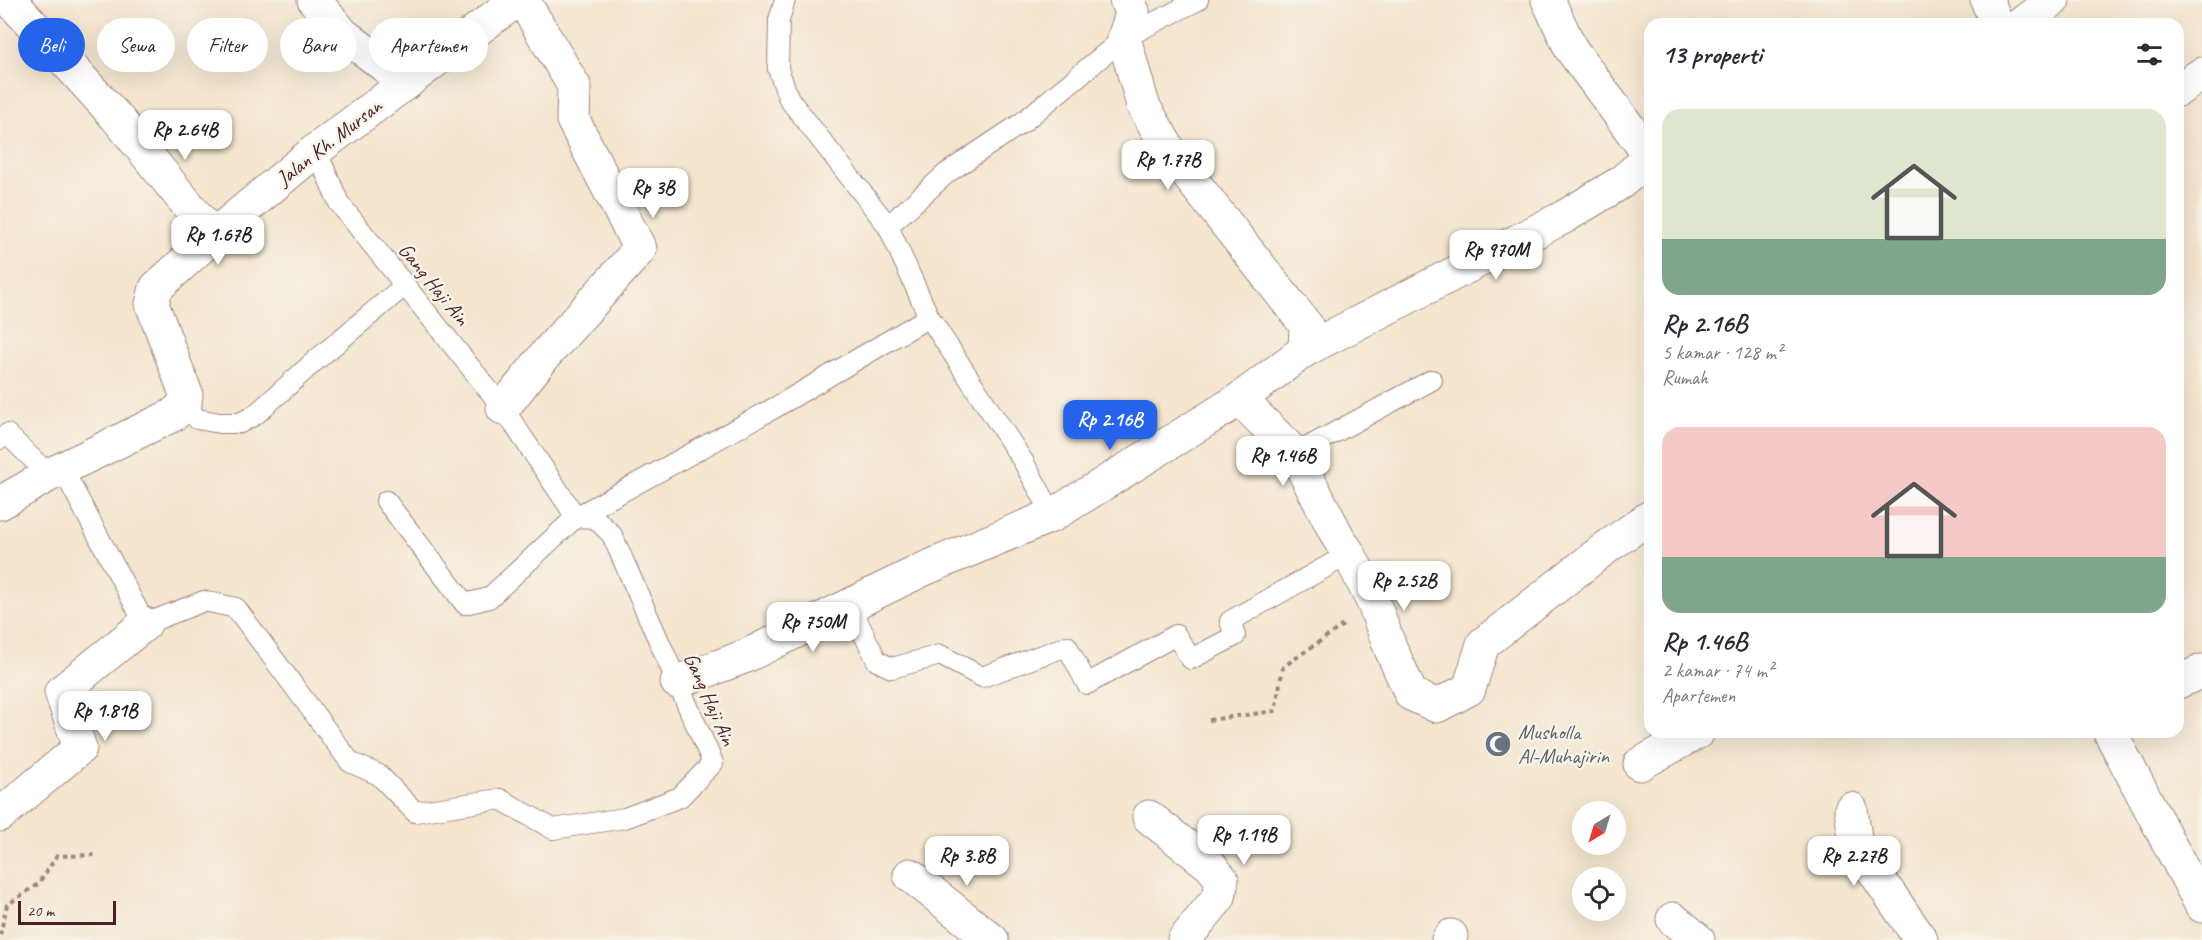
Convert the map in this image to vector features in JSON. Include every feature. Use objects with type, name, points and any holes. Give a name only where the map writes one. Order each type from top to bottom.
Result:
[{"type":"street","points":[[10,0],[117,118],[213,236]]},
{"type":"street","points":[[314,0],[343,34],[407,83]]},
{"type":"street","name":"Jalan Kh. Mursan","points":[[185,404],[186,394],[152,304],[156,288],[213,236],[316,150],[517,0]]},
{"type":"street","points":[[503,408],[546,354],[640,249],[573,120],[574,86],[523,0]]},
{"type":"street","points":[[1126,0],[1133,11],[1124,38],[1143,105],[1172,155],[1306,325],[1305,350]]},
{"type":"street","points":[[1548,0],[1571,50],[1644,149]]},
{"type":"street","points":[[1987,0],[1994,18]]},
{"type":"street","points":[[2029,18],[2053,0]]},
{"type":"street","points":[[2184,86],[2202,74]]},
{"type":"street","points":[[677,682],[746,656],[924,569],[1053,515],[1240,399],[1305,350],[1564,217],[1620,183],[1644,162]]},
{"type":"street","points":[[1240,399],[1295,454],[1374,604],[1411,694],[1437,706],[1469,689],[1482,644],[1644,521]]},
{"type":"street","points":[[0,503],[55,472],[173,415],[185,404]]},
{"type":"street","points":[[0,815],[80,748],[62,692],[145,624]]},
{"type":"street","points":[[2184,679],[2202,671]]},
{"type":"street","points":[[1640,764],[1687,738]]},
{"type":"street","points":[[2113,738],[2202,906]]},
{"type":"street","points":[[1851,809],[1856,845],[1921,940]]},
{"type":"street","points":[[1149,817],[1211,866],[1222,880],[1219,897],[1184,940]]},
{"type":"street","points":[[910,875],[992,940]]},
{"type":"street","points":[[1674,919],[1698,940]]},
{"type":"lane","points":[[785,0],[779,20],[778,69],[789,99],[888,226],[929,317],[1023,461],[1053,515]]},
{"type":"lane","points":[[888,226],[947,173],[1023,122],[1124,38],[1198,0]]},
{"type":"lane","name":"Gang Haji Ain","points":[[145,624],[204,601],[236,608],[350,762],[379,775],[416,812],[500,799],[553,829],[625,818],[680,797],[713,763],[612,535],[595,518],[576,517],[503,408],[339,203],[316,150]]},
{"type":"lane","points":[[185,404],[196,419],[220,423],[240,423],[255,415],[404,286]]},
{"type":"lane","points":[[386,501],[465,604],[489,598],[576,517],[776,407],[929,317]]},
{"type":"lane","points":[[1295,454],[1432,380]]},
{"type":"lane","points":[[0,439],[7,434],[55,472],[145,624]]},
{"type":"lane","points":[[850,606],[877,661],[892,668],[940,655],[982,677],[1067,646],[1087,684],[1176,635],[1191,658],[1235,636],[1230,621],[1349,554]]},
{"type":"path","points":[[1209,720],[1275,711],[1283,667],[1374,604]]},
{"type":"path","points":[[0,935],[7,905],[38,884],[57,856],[98,855]]},
{"type":"place","name":"Musholla Al-Muhajirin","points":[[1498,744]]}]
